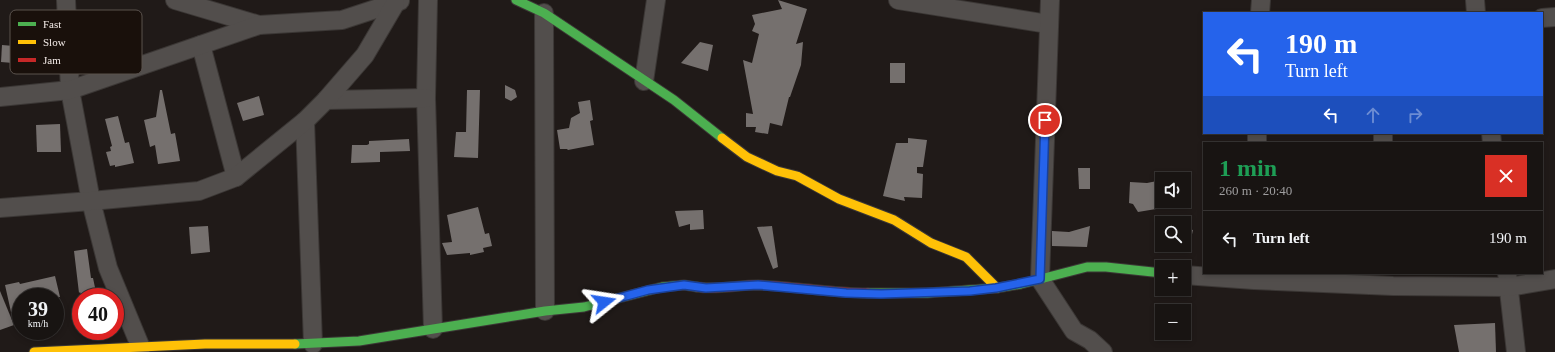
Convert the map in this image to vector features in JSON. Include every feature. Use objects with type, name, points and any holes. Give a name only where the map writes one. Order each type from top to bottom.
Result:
[{"type":"street","points":[[66,0],[66,10]]},
{"type":"street","points":[[175,0],[259,25]]},
{"type":"street","points":[[428,0],[426,98],[433,329]]},
{"type":"street","points":[[516,0],[544,12],[674,100],[747,158],[777,171],[797,176],[839,199],[894,220],[931,242],[966,257],[996,288]]},
{"type":"street","points":[[644,81],[656,0]]},
{"type":"street","points":[[898,0],[1048,24]]},
{"type":"street","points":[[1050,0],[1040,279],[1074,331],[1090,340],[1103,352]]},
{"type":"street","points":[[1260,12],[1261,0]]},
{"type":"street","points":[[1475,0],[1476,12]]},
{"type":"street","points":[[142,65],[259,25],[342,20],[399,2]]},
{"type":"street","points":[[0,208],[199,191],[236,178],[305,121],[326,100],[365,55],[399,2]]},
{"type":"street","points":[[544,12],[545,311]]},
{"type":"street","points":[[1543,18],[1555,17]]},
{"type":"street","points":[[201,45],[236,178]]},
{"type":"street","points":[[69,74],[70,90],[91,201],[108,268],[141,348]]},
{"type":"street","points":[[0,98],[70,90],[117,74]]},
{"type":"street","points":[[326,100],[426,98]]},
{"type":"street","points":[[305,121],[313,344]]},
{"type":"street","points":[[34,352],[205,344],[313,344],[360,341],[545,311],[584,307],[648,290],[684,285],[706,288],[758,285],[846,293],[881,294],[963,292],[996,288],[1087,267],[1098,266],[1138,272],[1155,273]]},
{"type":"street","points":[[1191,275],[1392,279],[1555,279]]},
{"type":"street","points":[[1508,280],[1516,352]]},
{"type":"building","points":[[778,0],[807,9],[796,44],[803,42],[801,65],[789,97],[782,126],[770,123],[768,134],[755,132],[756,127],[746,127],[746,113],[753,114],[743,60],[752,63],[759,34],[752,31],[755,24],[752,15],[782,9]]},
{"type":"building","points":[[700,42],[713,45],[708,71],[681,63]]},
{"type":"building","points":[[2,45],[10,46],[10,63],[1,62]]},
{"type":"building","points":[[890,63],[905,63],[905,83],[890,83]]},
{"type":"building","points":[[505,85],[515,90],[517,97],[511,101],[505,98]]},
{"type":"building","points":[[160,90],[162,90],[171,134],[175,133],[180,161],[158,164],[155,145],[150,147],[144,120],[156,117]]},
{"type":"building","points":[[467,90],[480,90],[478,158],[454,157],[456,132],[466,132]]},
{"type":"building","points":[[259,96],[264,115],[243,121],[237,103]]},
{"type":"building","points":[[590,100],[593,120],[590,121],[594,145],[568,150],[560,149],[557,130],[569,128],[571,118],[580,113],[578,102]]},
{"type":"building","points":[[118,116],[125,143],[129,142],[134,163],[115,167],[115,165],[110,166],[106,152],[111,151],[110,147],[112,146],[105,119]]},
{"type":"building","points":[[60,124],[61,152],[37,152],[36,125]]},
{"type":"building","points":[[908,138],[927,140],[923,167],[917,167],[917,173],[923,174],[922,198],[904,197],[905,201],[883,196],[896,143],[908,143]]},
{"type":"building","points":[[409,139],[410,151],[380,152],[380,162],[351,163],[352,145],[367,145],[369,144],[369,141]]},
{"type":"building","points":[[1078,168],[1090,168],[1090,189],[1079,189]]},
{"type":"building","points":[[1155,181],[1155,208],[1162,208],[1138,212],[1133,204],[1129,203],[1130,182],[1147,183]]},
{"type":"building","points":[[478,207],[485,234],[489,233],[492,246],[483,248],[484,252],[470,255],[470,253],[447,255],[442,243],[452,242],[447,215]]},
{"type":"building","points":[[703,210],[704,229],[690,230],[690,224],[679,227],[675,211]]},
{"type":"building","points":[[208,226],[210,252],[191,254],[189,227]]},
{"type":"building","points":[[772,226],[778,267],[773,269],[757,227]]},
{"type":"building","points":[[1090,226],[1087,247],[1052,246],[1052,231],[1069,232]]},
{"type":"building","points":[[87,249],[91,278],[93,278],[95,288],[78,288],[74,251]]},
{"type":"building","points":[[55,276],[58,288],[12,288],[11,312],[5,285],[19,282],[20,284]]},
{"type":"building","points":[[0,291],[12,320],[12,326],[0,330]]},
{"type":"building","points":[[1495,323],[1496,352],[1459,352],[1454,325]]},
{"type":"traffic: fast","points":[[516,0],[544,13],[674,100],[722,138]]},
{"type":"traffic: fast","points":[[868,293],[927,293],[997,288],[1021,284],[1087,267],[1106,267],[1155,272]]},
{"type":"traffic: fast","points":[[295,344],[359,341],[545,311],[584,307],[662,287],[684,285],[697,287]]},
{"type":"traffic: slow","points":[[722,138],[747,157],[777,171],[797,176],[839,199],[894,220],[931,243],[966,257],[997,288]]},
{"type":"traffic: slow","points":[[34,352],[205,344],[295,344]]},
{"type":"traffic: jam","points":[[697,287],[713,288],[758,285],[868,293]]},
{"type":"route","points":[[604,302],[662,287],[684,285],[706,288],[758,285],[846,293],[881,294],[970,291],[1021,284],[1040,279],[1045,120]]}]
